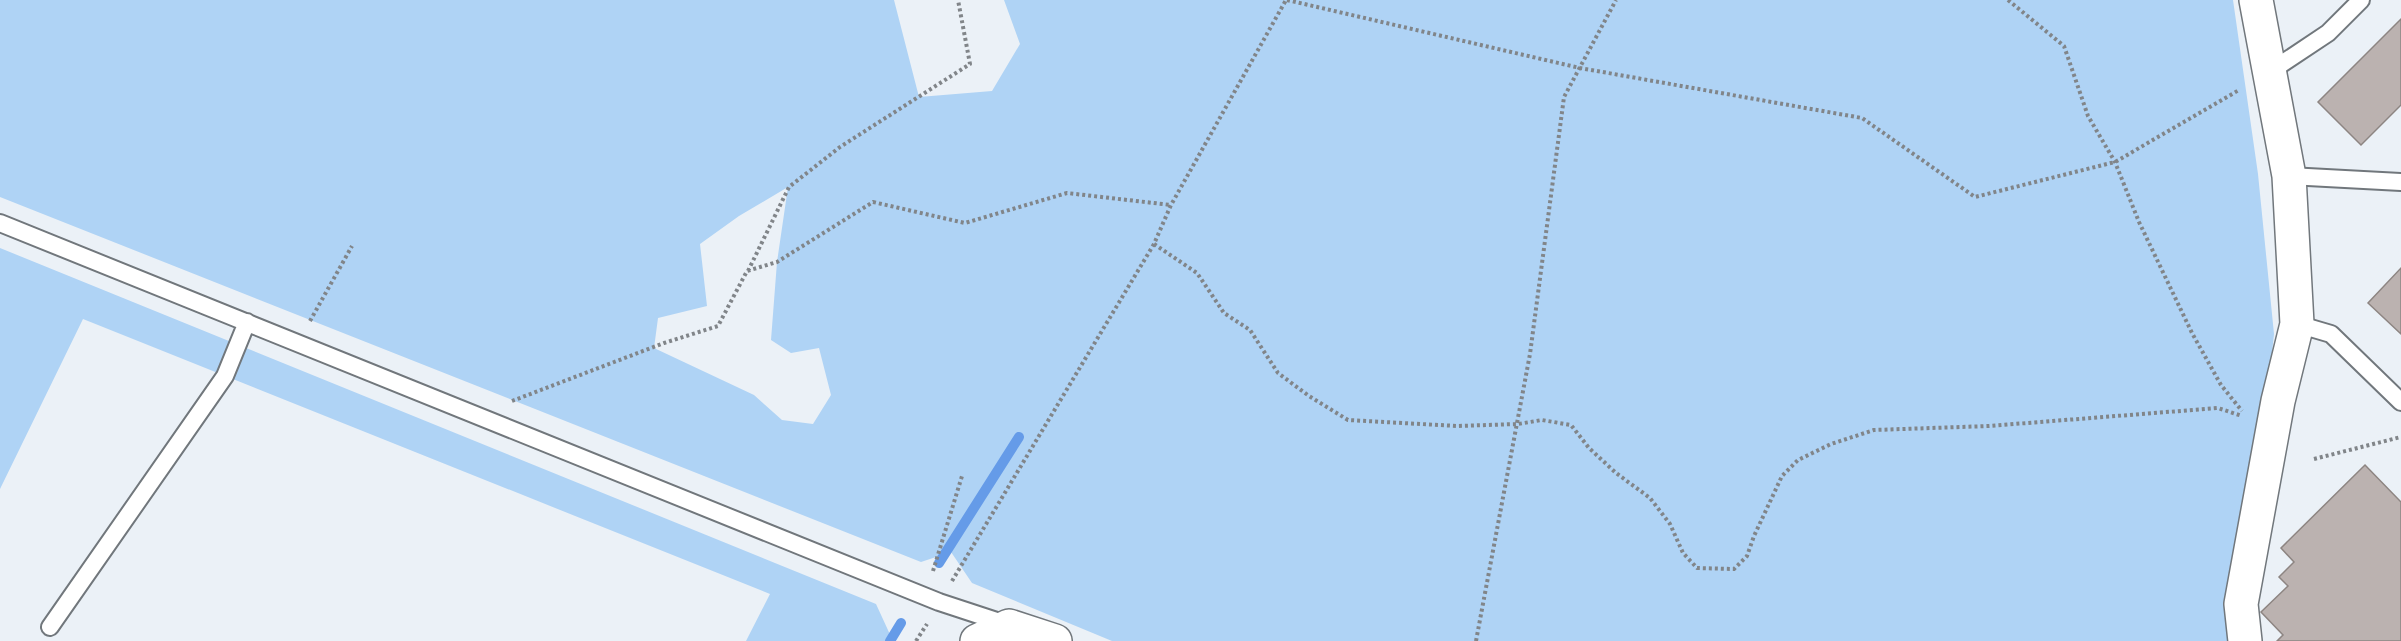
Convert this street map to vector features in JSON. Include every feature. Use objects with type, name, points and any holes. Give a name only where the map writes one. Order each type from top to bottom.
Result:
[{"type":"street","points":[[2245,641],[2241,604],[2278,401],[2297,324],[2289,176],[2256,0]]},
{"type":"street","points":[[977,641],[1010,626],[1055,641]]},
{"type":"lane","points":[[2268,73],[2328,33],[2361,0]]},
{"type":"lane","points":[[2289,176],[2401,182]]},
{"type":"lane","points":[[0,223],[939,602],[1010,626]]},
{"type":"lane","points":[[50,627],[225,376],[247,322]]},
{"type":"lane","points":[[2297,324],[2331,334],[2401,402]]},
{"type":"path","points":[[477,414],[664,343],[718,326],[789,186],[840,147],[970,64],[958,0]]},
{"type":"path","points":[[962,476],[932,570],[951,583],[1154,244],[1171,205],[1286,0],[1580,68],[1862,118],[1975,197],[2115,162],[2268,73]]},
{"type":"path","points":[[1476,641],[1530,354],[1564,97],[1616,0]]},
{"type":"path","points":[[1154,244],[1197,273],[1224,313],[1250,330],[1278,373],[1308,396],[1348,420],[1458,426],[1518,424],[1542,420],[1571,425],[1589,448],[1616,473],[1650,498],[1670,524],[1683,553],[1697,568],[1734,569],[1747,556],[1782,476],[1798,460],[1831,444],[1874,430],[1978,427],[2218,408],[2248,418],[2221,385],[2192,333],[2139,222],[2115,162],[2088,116],[2064,46],[2008,0]]},
{"type":"path","points":[[747,271],[777,262],[873,202],[965,223],[1067,193],[1171,205]]},
{"type":"path","points":[[300,344],[310,320],[352,246]]},
{"type":"path","points":[[2314,459],[2401,437]]},
{"type":"path","points":[[916,641],[939,602]]},
{"type":"shaded area","points":[[0,0],[894,0],[919,97],[992,91],[1020,44],[1004,0],[2233,0],[2258,174],[2274,334],[2267,399],[2257,432],[2226,596],[2229,641],[1112,641],[972,583],[951,552],[921,562],[0,197]],"holes":[[[788,187],[777,262],[771,340],[791,353],[819,348],[831,395],[813,424],[782,420],[754,395],[654,348],[658,318],[707,306],[700,244],[739,216]]]},
{"type":"shaded area","points":[[0,248],[876,604],[893,641],[746,641],[770,594],[83,319],[0,489]]},
{"type":"building","points":[[2401,19],[2401,105],[2361,145],[2318,102]]},
{"type":"building","points":[[2401,268],[2401,334],[2368,303]]},
{"type":"building","points":[[2365,465],[2401,502],[2401,641],[2277,641],[2283,635],[2261,612],[2288,586],[2279,577],[2294,562],[2281,548]]},
{"type":"waterway","points":[[939,563],[1019,437]]},
{"type":"waterway","points":[[890,641],[901,623]]}]
